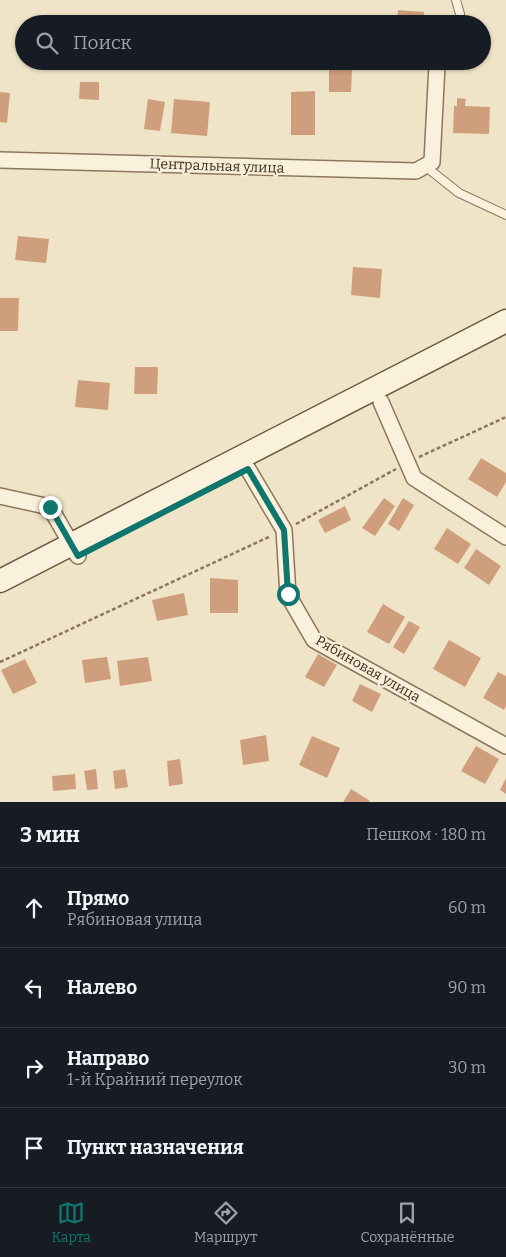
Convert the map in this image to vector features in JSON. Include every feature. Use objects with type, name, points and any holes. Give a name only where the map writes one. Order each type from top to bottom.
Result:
[{"type":"main road","points":[[0,596],[74,551],[506,321]]},
{"type":"main road","points":[[0,581],[74,551],[248,469],[506,338]]},
{"type":"street","points":[[428,164],[442,70]]},
{"type":"street","name":"Центральная улица","points":[[0,160],[416,171],[428,164]]},
{"type":"street","points":[[381,402],[414,478],[506,538]]},
{"type":"street","name":"Рябиновая улица","points":[[248,469],[284,530],[288,594],[314,640],[506,746]]},
{"type":"street","points":[[0,496],[50,507],[74,551]]},
{"type":"lane","points":[[456,0],[460,15]]},
{"type":"lane","points":[[428,164],[459,193],[506,215]]},
{"type":"path","points":[[0,662],[284,530],[408,462],[506,417]]},
{"type":"building","points":[[398,10],[424,12],[424,15],[398,15]]},
{"type":"building","points":[[329,70],[352,70],[351,92],[329,92]]},
{"type":"building","points":[[80,82],[99,82],[99,100],[79,99]]},
{"type":"building","points":[[315,91],[315,135],[291,135],[291,92]]},
{"type":"building","points":[[0,92],[10,93],[7,123],[0,122]]},
{"type":"building","points":[[457,98],[466,99],[465,106],[490,107],[489,134],[453,133],[454,106],[457,106]]},
{"type":"building","points":[[148,99],[165,102],[160,131],[144,129]]},
{"type":"building","points":[[174,99],[210,102],[207,136],[171,133]]},
{"type":"building","points":[[18,236],[49,239],[46,263],[15,260]]},
{"type":"building","points":[[353,267],[382,269],[380,298],[351,295]]},
{"type":"building","points":[[0,298],[19,298],[18,331],[0,331]]},
{"type":"building","points":[[135,367],[158,367],[157,394],[134,394]]},
{"type":"building","points":[[78,380],[110,383],[108,410],[75,407]]},
{"type":"building","points":[[481,458],[506,473],[506,482],[497,497],[468,479]]},
{"type":"building","points":[[384,498],[395,506],[375,536],[362,528]]},
{"type":"building","points":[[403,498],[414,505],[399,531],[388,524]]},
{"type":"building","points":[[345,506],[351,520],[325,533],[318,520]]},
{"type":"building","points":[[447,528],[471,544],[458,564],[434,549]]},
{"type":"building","points":[[476,549],[501,566],[489,585],[464,568]]},
{"type":"building","points":[[210,578],[238,580],[238,613],[210,613]]},
{"type":"building","points":[[184,593],[188,615],[157,621],[152,600]]},
{"type":"building","points":[[383,604],[405,617],[389,644],[367,632]]},
{"type":"building","points":[[409,621],[420,627],[404,654],[393,647]]},
{"type":"building","points":[[449,640],[481,658],[465,687],[433,669]]},
{"type":"building","points":[[318,654],[337,665],[324,687],[305,677]]},
{"type":"building","points":[[107,657],[111,679],[85,683],[82,660]]},
{"type":"building","points":[[148,657],[152,681],[120,686],[117,661]]},
{"type":"building","points":[[25,659],[37,683],[13,694],[1,670]]},
{"type":"building","points":[[498,672],[506,676],[506,706],[504,710],[483,698]]},
{"type":"building","points":[[360,684],[381,694],[372,712],[352,701]]},
{"type":"building","points":[[266,735],[269,761],[243,765],[240,740]]},
{"type":"building","points":[[312,736],[340,748],[327,778],[299,765]]},
{"type":"building","points":[[476,746],[499,759],[485,784],[461,771]]},
{"type":"building","points":[[180,759],[183,784],[169,786],[167,761]]},
{"type":"building","points":[[96,769],[98,789],[87,790],[84,771]]},
{"type":"building","points":[[125,769],[128,787],[115,789],[113,771]]},
{"type":"building","points":[[75,774],[76,789],[53,791],[52,776]]},
{"type":"building","points":[[506,778],[506,794],[500,790]]},
{"type":"building","points":[[351,789],[370,801],[343,802]]},
{"type":"route","points":[[50,507],[78,556],[248,469],[284,530],[288,594]]}]
